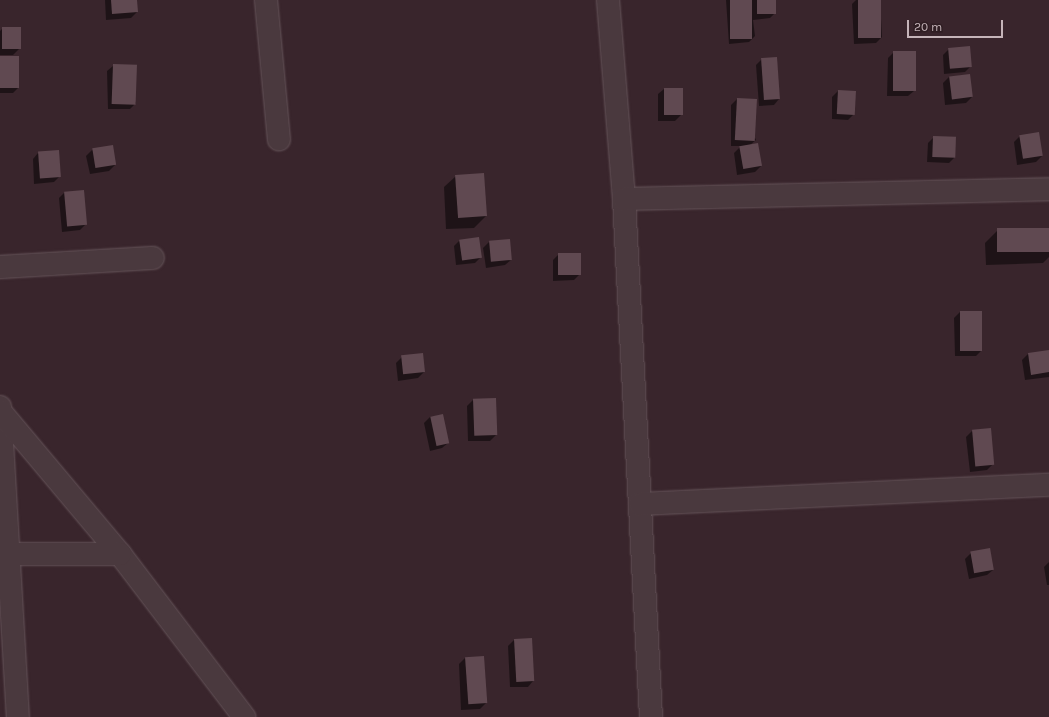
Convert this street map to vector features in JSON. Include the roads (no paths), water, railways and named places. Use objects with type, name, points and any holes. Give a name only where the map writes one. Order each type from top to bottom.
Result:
[{"type":"street","points":[[266,0],[279,139]]},
{"type":"street","points":[[608,0],[624,200],[651,717]]},
{"type":"street","points":[[624,200],[1049,189]]},
{"type":"street","points":[[0,266],[153,258]]},
{"type":"street","points":[[0,403],[4,554],[18,717]]},
{"type":"street","points":[[0,411],[120,554],[244,717]]},
{"type":"street","points":[[640,504],[1049,485]]},
{"type":"street","points":[[4,554],[120,554]]}]
